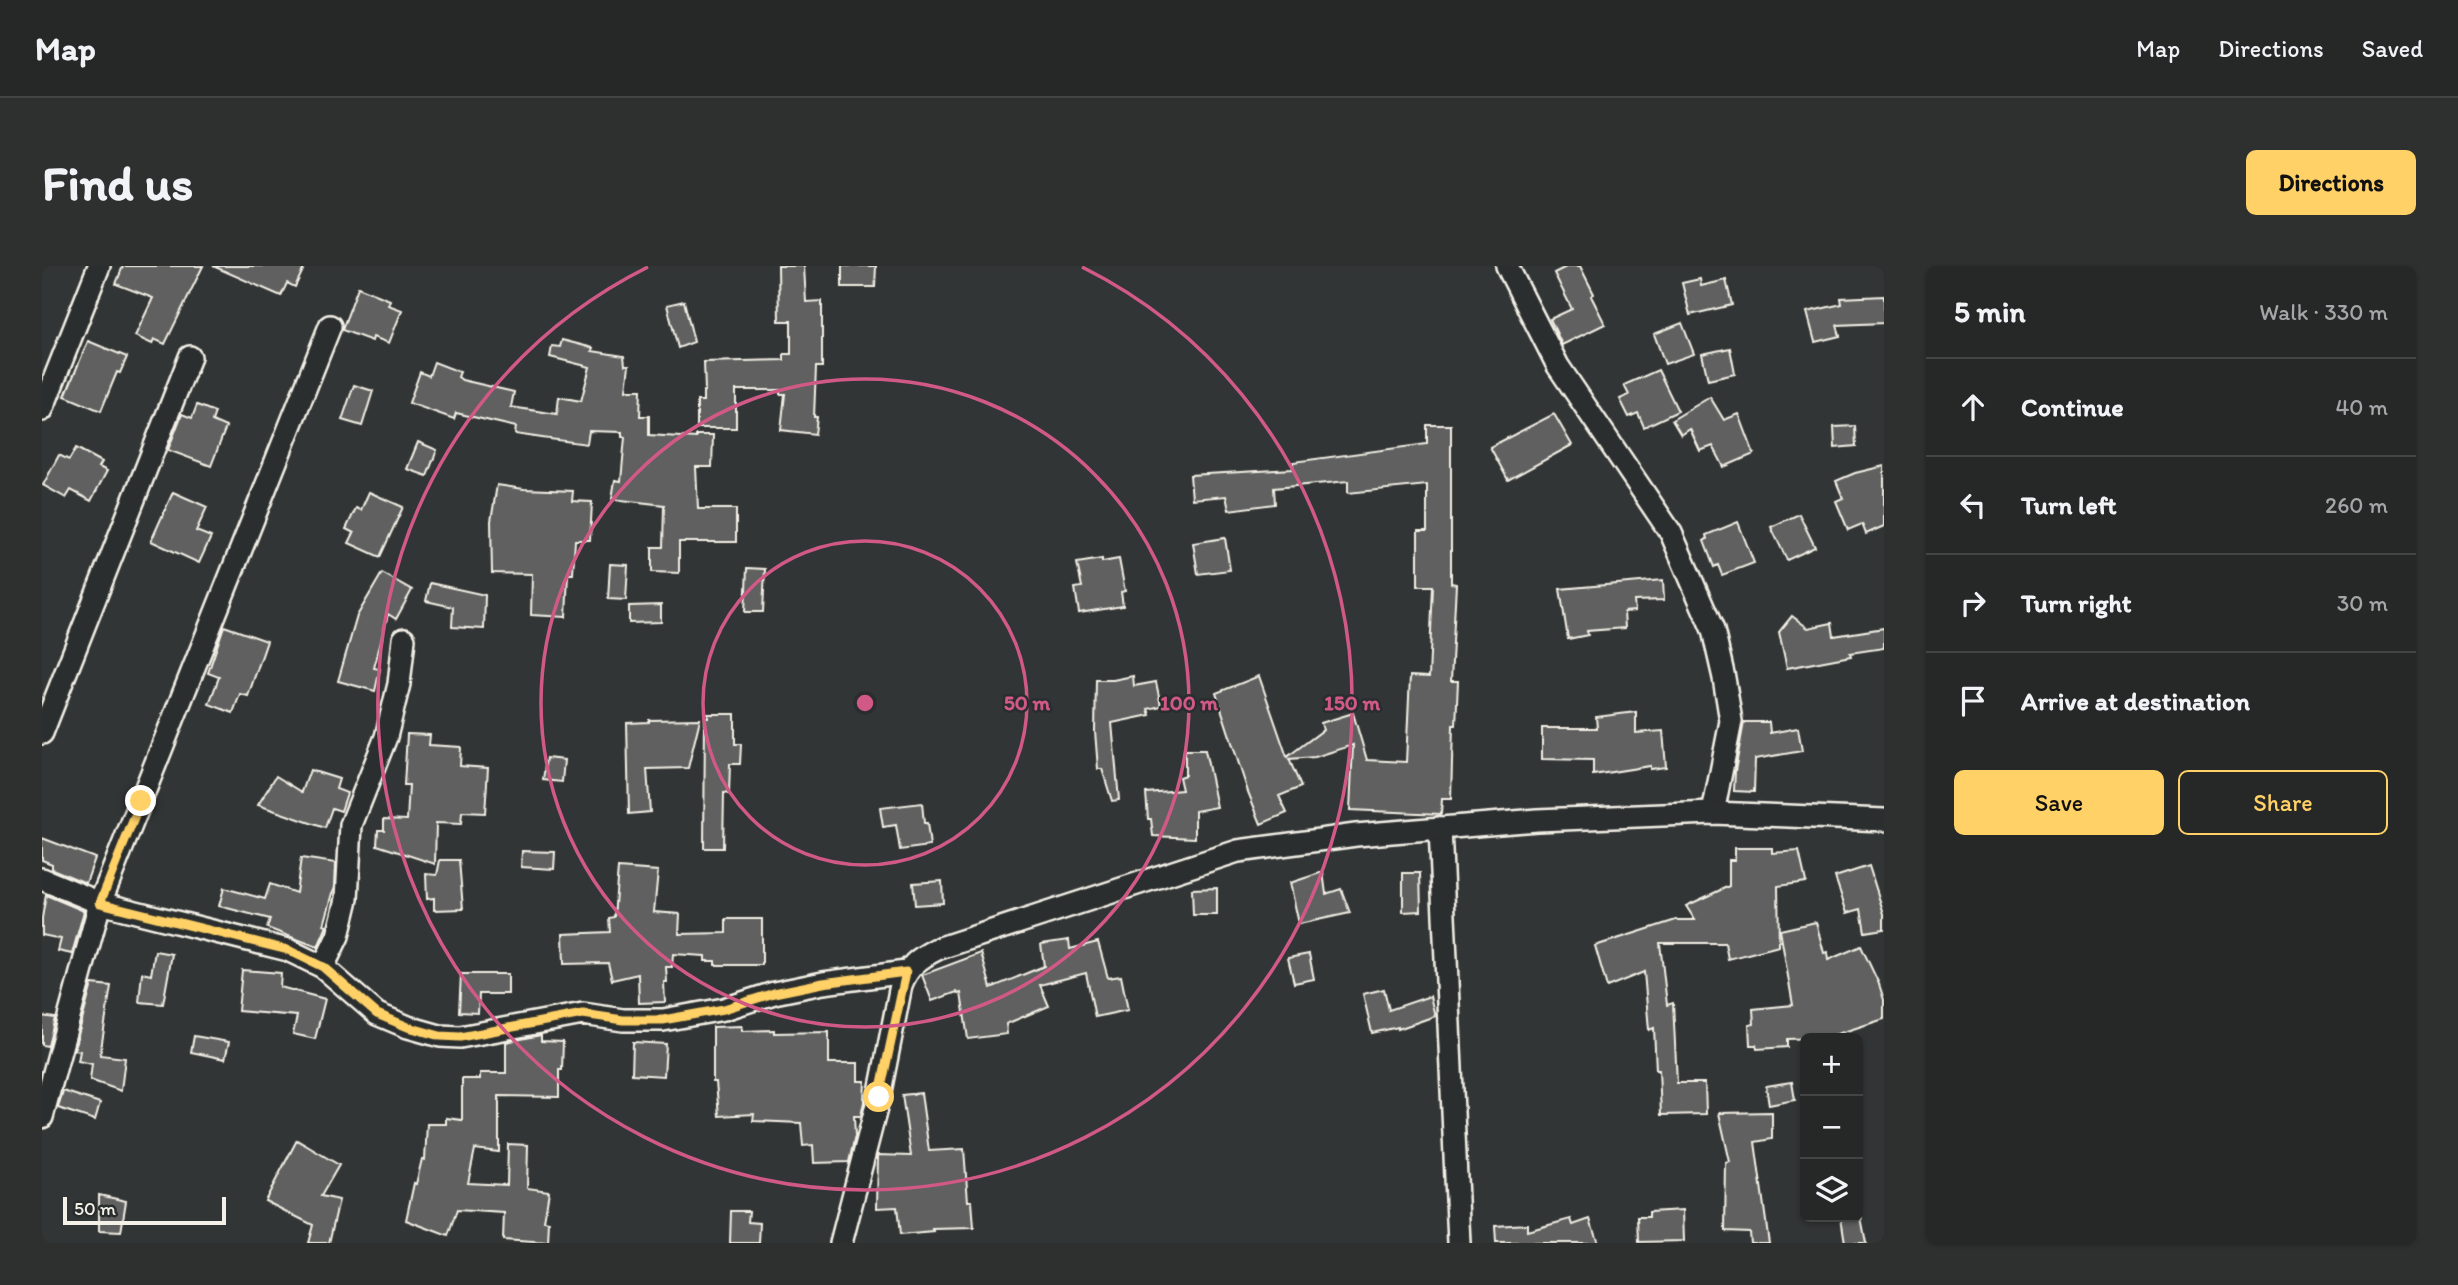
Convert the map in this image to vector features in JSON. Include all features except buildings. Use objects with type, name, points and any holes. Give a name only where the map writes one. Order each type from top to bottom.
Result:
[{"type":"street","points":[[42,411],[99,266]]},
{"type":"street","points":[[1507,266],[1558,366],[1671,533],[1713,630],[1731,721],[1713,813]]},
{"type":"street","points":[[42,1118],[100,903],[330,327]]},
{"type":"street","points":[[42,733],[190,357]]},
{"type":"street","points":[[323,967],[338,936],[347,899],[351,825],[386,737],[400,684],[404,639]]},
{"type":"street","points":[[841,1243],[879,1097],[906,972],[918,959],[937,949],[1238,850],[1356,835],[1537,820],[1713,813],[1884,820]]},
{"type":"street","points":[[1440,828],[1458,1243]]},
{"type":"street","points":[[42,879],[100,903],[288,950],[323,967],[377,1014],[440,1036],[460,1037],[583,1014],[623,1020],[663,1020],[724,1009],[774,993],[823,983],[906,972]]},
{"type":"route","points":[[141,801],[100,903],[288,950],[323,967],[377,1014],[440,1036],[460,1037],[583,1014],[623,1020],[663,1020],[724,1009],[774,993],[823,983],[906,972],[901,985],[879,1097]]}]
